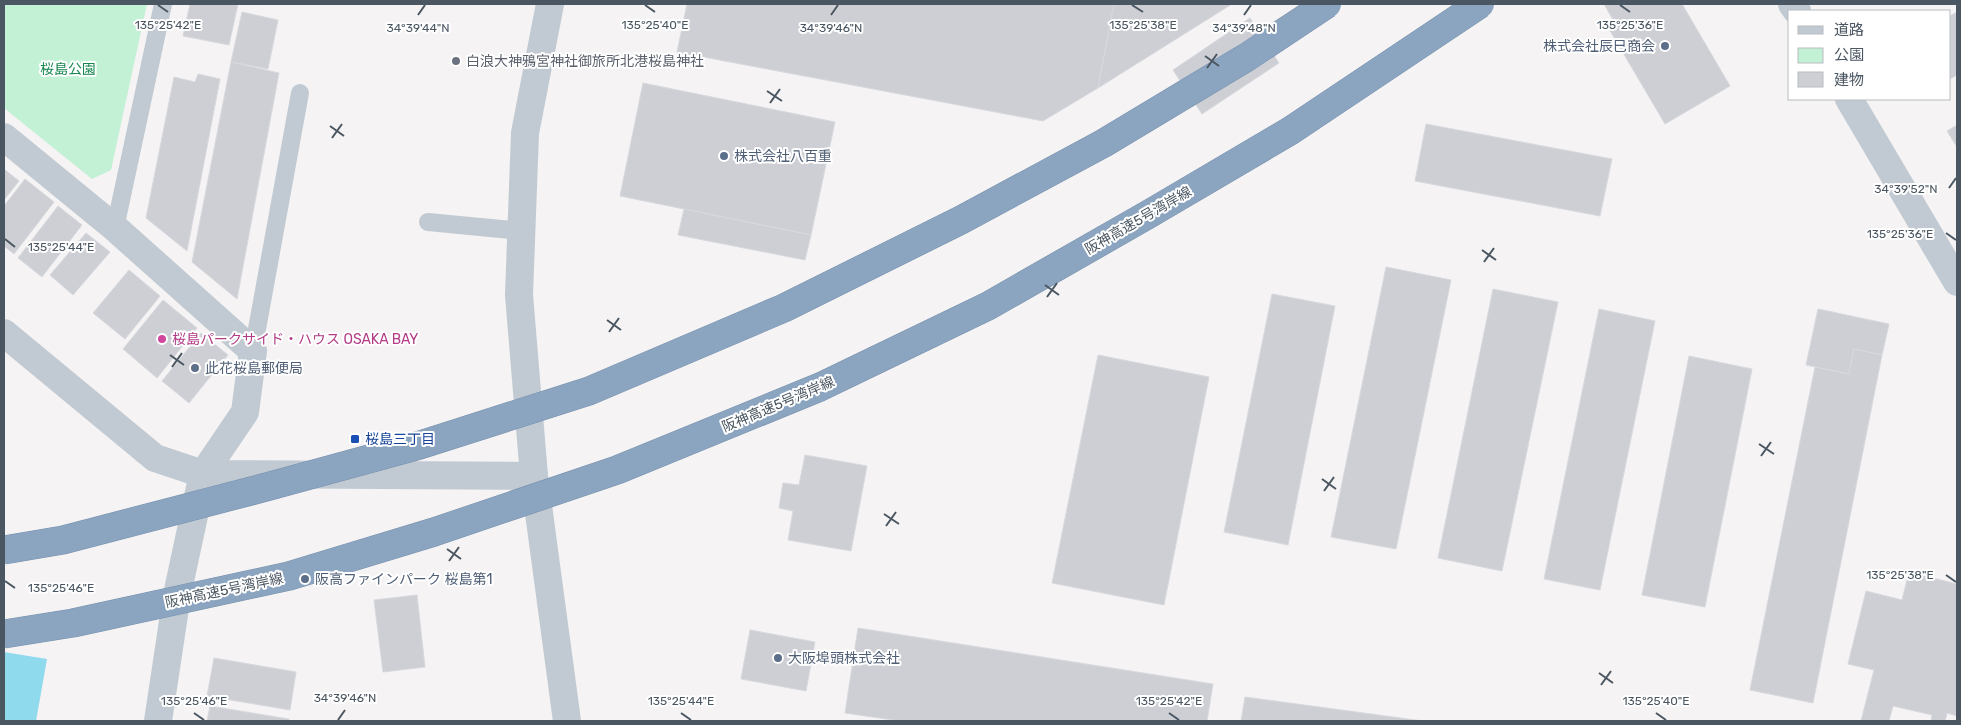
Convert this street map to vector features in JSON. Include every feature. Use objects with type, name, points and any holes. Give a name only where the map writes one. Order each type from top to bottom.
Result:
[{"type":"highway","points":[[4,550],[63,540],[280,484],[420,445],[589,391],[784,308],[961,220],[1104,143],[1247,57],[1327,4]]},
{"type":"highway","name":"阪神高速5号湾岸線","points":[[4,634],[73,623],[289,576],[434,532],[616,470],[820,387],[988,306],[1290,132],[1480,4]]},
{"type":"street","points":[[550,4],[526,133],[519,295],[534,476],[567,721]]},
{"type":"street","points":[[1849,100],[1957,282]]},
{"type":"street","points":[[4,137],[116,228],[253,351],[246,412],[204,474],[177,596],[158,721]]},
{"type":"street","points":[[4,332],[155,458],[204,474],[534,476]]},
{"type":"lane","points":[[116,228],[163,4]]},
{"type":"lane","points":[[253,351],[300,93]]},
{"type":"lane","points":[[428,222],[522,231]]},
{"type":"lane","points":[[177,596],[226,598]]},
{"type":"green space","name":"桜島公園","points":[[4,4],[147,4],[111,170],[92,179],[4,108]]},
{"type":"water","points":[[4,652],[47,659],[36,721],[4,721]]},
{"type":"building","points":[[190,4],[238,4],[229,45],[183,36]]},
{"type":"building","points":[[687,4],[1114,4],[1098,88],[1043,121],[677,52]]},
{"type":"building","points":[[1114,4],[1232,4],[1098,88]]},
{"type":"building","points":[[1604,4],[1682,4],[1730,86],[1665,124],[1609,29],[1616,25]]},
{"type":"building","points":[[242,12],[278,20],[268,69],[231,62]]},
{"type":"building","points":[[1957,12],[1957,75],[1951,78],[1951,15]]},
{"type":"building","points":[[1250,18],[1279,63],[1202,114],[1173,70]]},
{"type":"building","points":[[231,62],[279,73],[237,299],[192,262]]},
{"type":"building","points":[[198,74],[220,79],[187,251],[146,218],[174,77],[195,82]]},
{"type":"building","points":[[643,83],[835,122],[811,235],[620,196]]},
{"type":"building","points":[[1426,124],[1612,159],[1600,216],[1415,181]]},
{"type":"building","points":[[1957,125],[1957,147],[1947,131]]},
{"type":"building","points":[[4,169],[19,181],[4,200]]},
{"type":"building","points":[[25,179],[54,202],[14,254],[4,246],[4,206]]},
{"type":"building","points":[[58,206],[82,225],[42,277],[18,258]]},
{"type":"building","points":[[684,209],[811,235],[805,260],[678,235]]},
{"type":"building","points":[[86,233],[110,252],[73,295],[50,275]]},
{"type":"building","points":[[1386,267],[1451,280],[1396,549],[1331,537]]},
{"type":"building","points":[[129,270],[160,296],[125,339],[93,313]]},
{"type":"building","points":[[1493,289],[1558,302],[1502,571],[1438,558]]},
{"type":"building","points":[[1272,294],[1335,306],[1288,545],[1224,532]]},
{"type":"building","points":[[163,300],[197,328],[157,378],[123,349]]},
{"type":"building","points":[[1599,309],[1655,321],[1600,590],[1544,579]]},
{"type":"building","points":[[1818,309],[1889,324],[1882,355],[1854,349],[1849,374],[1806,365]]},
{"type":"building","points":[[201,333],[228,355],[189,403],[162,381]]},
{"type":"building","points":[[1854,349],[1882,355],[1813,703],[1750,690],[1815,367],[1849,374]]},
{"type":"building","points":[[1098,355],[1209,377],[1164,605],[1052,583]]},
{"type":"building","points":[[1689,356],[1752,369],[1705,607],[1642,595]]},
{"type":"building","points":[[805,455],[867,466],[851,551],[788,540],[793,511],[779,508],[783,483],[799,485]]},
{"type":"building","points":[[1909,572],[1957,584],[1957,716],[1947,713],[1945,721],[1931,721],[1932,715],[1893,706],[1889,721],[1861,721],[1874,670],[1848,664],[1866,591],[1902,600]]},
{"type":"building","points":[[417,595],[425,667],[383,672],[374,600]]},
{"type":"building","points":[[858,628],[1213,684],[1207,721],[900,721],[845,713]]},
{"type":"building","points":[[750,630],[815,642],[806,691],[741,679]]},
{"type":"building","points":[[214,658],[296,672],[290,710],[207,696]]},
{"type":"building","points":[[1245,697],[1423,721],[1241,721]]},
{"type":"building","points":[[210,706],[289,719],[289,721],[207,721]]},
{"type":"place","name":"株式会社辰巳商会","points":[[1665,46]]},
{"type":"place","name":"白浪大神鴉宮神社御旅所北港桜島神社","points":[[456,61]]},
{"type":"place","name":"株式会社八百重","points":[[724,156]]},
{"type":"place","name":"桜島パークサイド・ハウス OSAKA BAY","points":[[162,339]]},
{"type":"place","name":"此花桜島郵便局","points":[[195,368]]},
{"type":"place","name":"桜島三丁目","points":[[355,439]]},
{"type":"place","name":"阪高ファインパーク 桜島第1","points":[[305,579]]},
{"type":"place","name":"大阪埠頭株式会社","points":[[778,658]]}]
